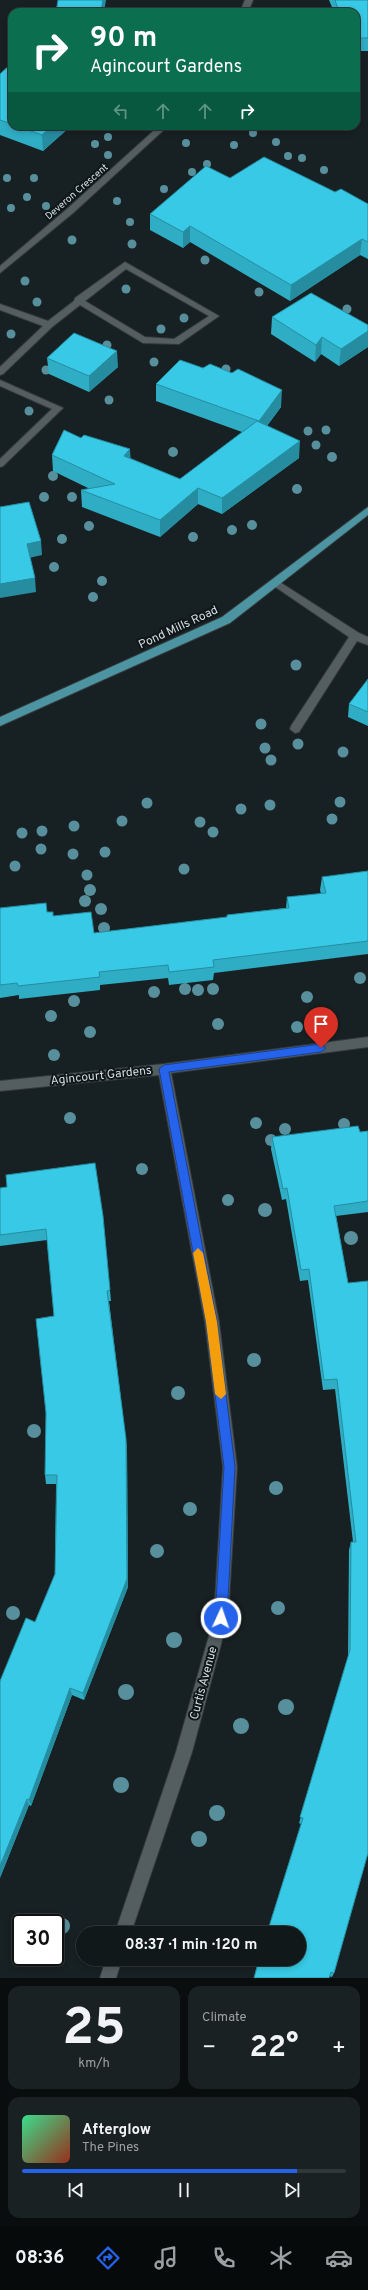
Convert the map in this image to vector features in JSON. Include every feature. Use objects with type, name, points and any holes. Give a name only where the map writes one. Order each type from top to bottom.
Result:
[{"type":"main road","name":"Pond Mills Road","points":[[0,722],[226,620],[368,510]]},
{"type":"street","name":"Deveron Crescent","points":[[0,270],[70,211],[160,130]]},
{"type":"street","points":[[0,372],[49,325],[78,300],[125,265],[215,316],[176,342],[143,340],[78,300]]},
{"type":"street","points":[[0,307],[49,325]]},
{"type":"street","points":[[0,383],[58,408],[0,464]]},
{"type":"street","points":[[275,582],[355,636],[368,641]]},
{"type":"street","points":[[296,729],[355,636]]},
{"type":"street","name":"Agincourt Gardens","points":[[0,1086],[164,1069],[368,1042]]},
{"type":"street","name":"Curtis Avenue","points":[[125,1926],[184,1752],[221,1618],[230,1467],[212,1322],[164,1069]]},
{"type":"street","points":[[108,1978],[112,1966]]},
{"type":"building","points":[[58,0],[103,0],[102,8],[57,8]]},
{"type":"building","points":[[335,0],[368,0],[368,38],[360,38],[360,8],[338,8]]},
{"type":"building","points":[[8,67],[8,123],[0,120],[0,74]]},
{"type":"building","points":[[28,130],[48,130],[42,135]]},
{"type":"building","points":[[264,157],[335,192],[341,189],[368,204],[368,242],[362,239],[291,285],[190,226],[183,232],[150,214],[206,166],[230,178]]},
{"type":"building","points":[[311,293],[368,325],[368,331],[341,349],[322,337],[316,345],[272,317]]},
{"type":"building","points":[[74,333],[117,351],[89,376],[47,358]]},
{"type":"building","points":[[180,360],[203,368],[210,364],[232,373],[238,369],[282,390],[259,421],[156,384]]},
{"type":"building","points":[[257,421],[300,441],[222,498],[198,488],[160,520],[81,490],[115,484],[52,455],[64,430],[81,438],[84,435],[130,449],[124,456],[180,479]]},
{"type":"building","points":[[29,502],[41,541],[27,544],[35,578],[0,584],[0,507]]},
{"type":"building","points":[[368,679],[368,712],[349,704]]},
{"type":"building","points":[[368,871],[368,941],[213,960],[214,967],[169,972],[168,965],[99,972],[100,977],[18,986],[17,983],[0,985],[0,908],[46,903],[47,912],[53,912],[53,916],[91,912],[94,933],[289,908],[287,897],[326,893],[322,877]]},
{"type":"building","points":[[358,1126],[360,1132],[368,1131],[368,1201],[334,1206],[348,1283],[368,1281],[368,1853],[334,1973],[331,1972],[329,1978],[254,1978],[257,1966],[306,1966],[306,1926],[269,1926],[303,1818],[300,1817],[350,1650],[351,1542],[356,1542],[337,1379],[324,1380],[309,1269],[301,1270],[287,1188],[283,1189],[272,1137]]},
{"type":"building","points":[[95,1163],[103,1216],[110,1290],[107,1291],[126,1439],[127,1579],[83,1693],[70,1688],[29,1800],[27,1799],[0,1866],[0,1681],[26,1618],[35,1622],[55,1574],[57,1475],[45,1475],[46,1413],[36,1319],[54,1316],[46,1229],[0,1235],[0,1188],[7,1187],[6,1175]]},
{"type":"slow traffic","points":[[198,1253],[212,1322],[221,1394]]},
{"type":"route","points":[[221,1618],[230,1467],[212,1322],[164,1069],[321,1048]]}]
